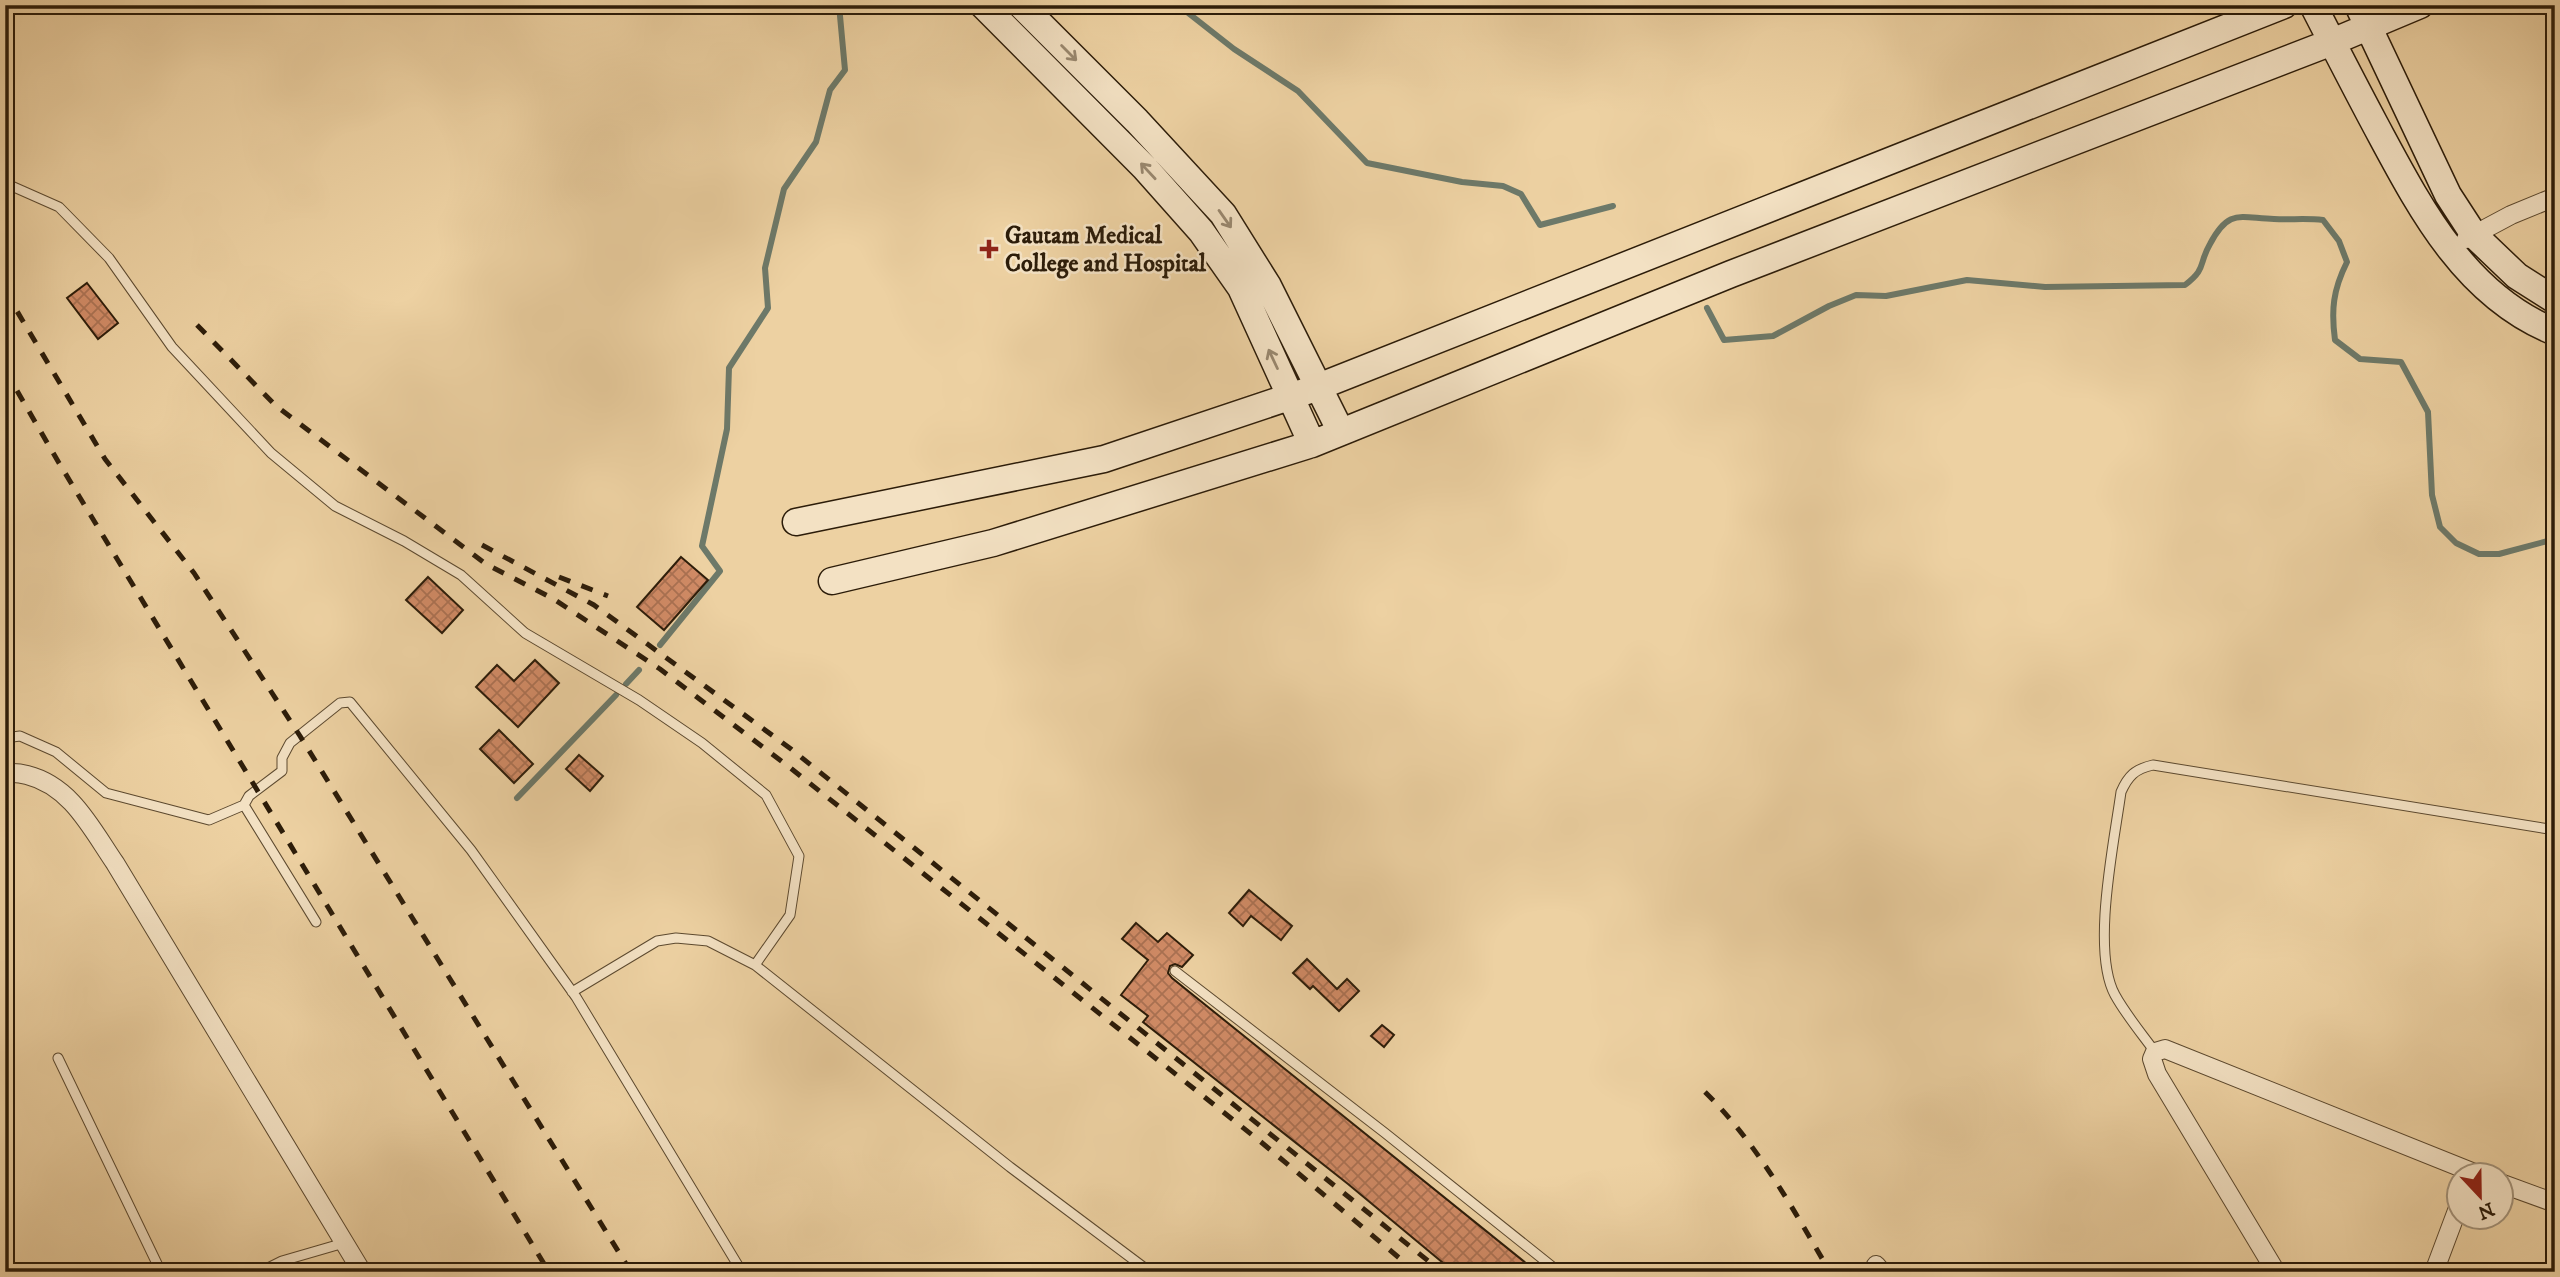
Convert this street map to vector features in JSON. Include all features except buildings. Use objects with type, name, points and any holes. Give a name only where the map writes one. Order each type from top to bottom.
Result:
[{"type":"main road","points":[[983,5],[1145,167],[1201,231],[1241,288],[1312,443]]},
{"type":"main road","points":[[1021,5],[1137,121],[1223,214],[1268,286],[1341,432]]},
{"type":"main road","points":[[796,522],[1104,459],[1291,397],[2284,5]]},
{"type":"main road","points":[[2313,5],[2412,195],[2448,249],[2493,296],[2540,326],[2555,332]]},
{"type":"main road","points":[[832,581],[993,543],[1312,443],[1731,274],[2332,42],[2363,16],[2420,5]]},
{"type":"main road","points":[[2363,16],[2448,195],[2474,234],[2516,276],[2555,300]]},
{"type":"street","points":[[2448,249],[2511,215],[2555,197]]},
{"type":"street","points":[[5,774],[13,772],[44,779],[73,800],[115,863],[362,1272]]},
{"type":"street","points":[[2276,1272],[2153,1067],[2155,1052],[2165,1049],[2445,1162]]},
{"type":"street","points":[[2514,1188],[2555,1203]]},
{"type":"street","points":[[2434,1272],[2450,1232]]},
{"type":"lane","points":[[5,180],[7,184],[60,207],[109,258],[172,347],[271,453],[335,506],[404,541],[461,575],[525,633],[639,700],[702,743],[766,795],[799,856],[790,915],[755,965]]},
{"type":"lane","points":[[5,738],[20,736],[56,752],[106,793],[209,820],[244,805],[249,796],[282,771],[282,758],[290,743],[340,703],[350,702],[471,850],[572,992],[701,1200],[742,1272]]},
{"type":"lane","points":[[2155,1052],[2114,994],[2107,973],[2104,950],[2104,925],[2121,792],[2128,776],[2141,767],[2153,765],[2555,830]]},
{"type":"lane","points":[[244,805],[316,922]]},
{"type":"lane","points":[[572,992],[657,941],[676,938],[708,941],[755,965],[1010,1167],[1150,1272]]},
{"type":"lane","points":[[1175,971],[1559,1272]]},
{"type":"lane","points":[[58,1058],[161,1272]]},
{"type":"lane","points":[[260,1272],[292,1258],[345,1243]]},
{"type":"waterway","points":[[660,645],[720,571],[702,546],[727,429],[729,368],[768,308],[765,268],[784,189],[816,142],[830,90],[845,70],[839,5]]},
{"type":"waterway","points":[[1178,5],[1234,49],[1298,91],[1367,163],[1462,182],[1503,186],[1521,194],[1540,225],[1613,206]]},
{"type":"waterway","points":[[1707,308],[1724,340],[1773,336],[1856,295],[1886,296],[1967,280],[2045,287],[2185,285],[2199,270],[2217,233],[2230,220],[2244,217],[2323,220],[2339,241],[2347,262],[2334,300],[2335,340],[2360,359],[2401,362],[2428,412],[2432,495],[2440,527],[2456,543],[2479,554],[2499,554],[2555,539]]},
{"type":"waterway","points":[[626,684],[639,670]]},
{"type":"waterway","points":[[517,798],[616,695]]},
{"type":"railway","points":[[5,291],[105,459],[194,573],[300,736],[631,1272]]},
{"type":"railway","points":[[197,325],[276,406],[486,564],[552,598],[660,669],[788,766],[1261,1142],[1416,1272]]},
{"type":"railway","points":[[5,370],[549,1272]]},
{"type":"railway","points":[[482,545],[594,605],[791,749],[1442,1272]]},
{"type":"railway","points":[[559,577],[608,596]]},
{"type":"railway","points":[[1705,1092],[1758,1155],[1830,1272]]},
{"type":"place","name":"Gautam Medical College and Hospital","points":[[989,249]]}]
